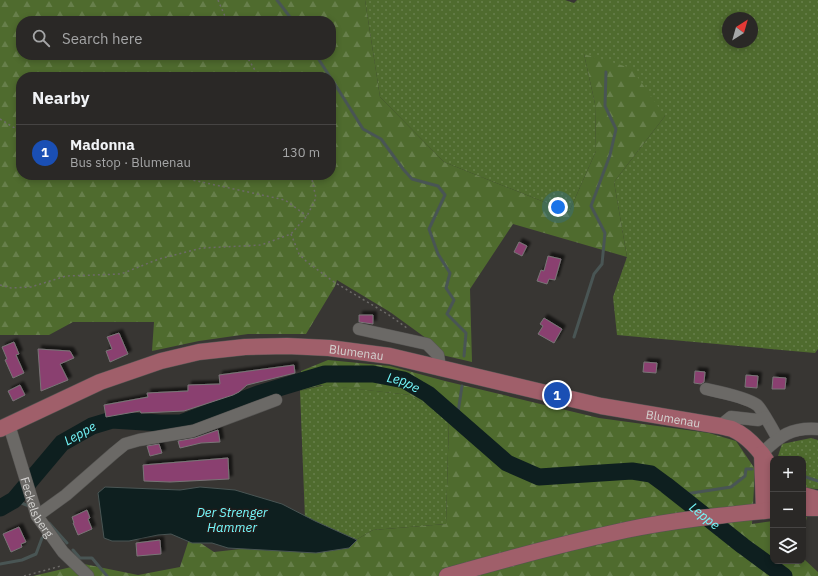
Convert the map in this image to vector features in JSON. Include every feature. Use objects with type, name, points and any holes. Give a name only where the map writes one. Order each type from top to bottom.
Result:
[{"type":"main road","name":"Blumenau","points":[[4,427],[100,382],[161,361],[199,352],[245,347],[287,346],[330,348],[390,356],[601,406],[732,429],[755,446],[762,453],[770,466]]},
{"type":"main road","points":[[447,576],[548,548],[627,530],[694,518],[768,510],[762,453]]},
{"type":"main road","points":[[806,496],[818,499]]},
{"type":"main road","points":[[806,508],[818,508]]},
{"type":"street","points":[[359,329],[427,344],[438,355],[440,367]]},
{"type":"street","points":[[706,389],[742,398],[758,405],[778,439]]},
{"type":"street","points":[[37,516],[66,495],[126,444],[140,440],[193,431],[276,400]]},
{"type":"street","points":[[720,426],[731,417],[758,420],[765,417]]},
{"type":"street","name":"Feckelsberg","points":[[4,427],[24,475],[37,516],[63,552],[88,576]]},
{"type":"street","points":[[762,453],[778,439],[793,430],[812,428],[818,429]]},
{"type":"path","points":[[218,0],[225,16]]},
{"type":"path","points":[[249,60],[256,72]]},
{"type":"path","points":[[0,119],[16,128]]},
{"type":"path","points":[[192,180],[285,200],[308,216]]},
{"type":"path","points":[[0,285],[11,288],[31,288],[66,276],[121,274],[159,258],[202,248],[261,245],[291,234],[308,216],[316,198],[312,180]]},
{"type":"path","points":[[291,234],[300,254],[306,262],[334,282],[389,315],[408,329]]},
{"type":"path","points":[[24,576],[74,562]]},
{"type":"green space","points":[[0,0],[365,0],[380,97],[444,162],[569,212],[596,151],[595,104],[584,54],[631,68],[665,116],[614,182],[627,257],[513,224],[470,289],[472,362],[442,355],[430,341],[390,312],[337,280],[335,286],[306,334],[248,334],[199,341],[152,351],[154,322],[73,322],[49,335],[0,335]]},
{"type":"green space","points":[[365,0],[565,0],[574,3],[577,0],[818,0],[818,349],[815,353],[617,335],[613,297],[627,257],[614,182],[665,116],[584,54],[595,104],[596,151],[569,212],[444,162],[380,97]]},
{"type":"green space","points":[[328,360],[390,366],[445,381],[599,418],[709,433],[736,441],[755,469],[752,524],[770,521],[770,564],[806,564],[806,561],[818,572],[818,576],[33,576],[84,564],[138,575],[180,567],[190,536],[214,552],[284,544],[342,548],[373,530],[446,524],[449,418],[410,395],[321,385],[300,391],[301,371]]},
{"type":"green space","points":[[324,385],[410,395],[449,418],[446,524],[373,530],[342,548],[305,519],[300,391]]},
{"type":"green space","points":[[811,438],[818,440],[818,489],[806,488],[806,456],[778,456],[782,444]]},
{"type":"water","name":"Der Strenger Hammer","points":[[105,487],[180,490],[200,487],[235,490],[282,504],[357,540],[349,548],[316,553],[228,548],[212,543],[192,543],[171,534],[129,541],[112,541],[104,538],[98,493]]},
{"type":"building","points":[[519,242],[527,246],[522,256],[514,252]]},
{"type":"building","points":[[548,256],[561,259],[555,280],[549,279],[547,284],[537,281],[541,270],[544,271]]},
{"type":"building","points":[[359,315],[373,315],[373,324],[359,322]]},
{"type":"building","points":[[544,318],[562,329],[554,343],[538,334],[543,326],[540,324]]},
{"type":"building","points":[[119,333],[128,354],[110,362],[106,351],[112,349],[107,337]]},
{"type":"building","points":[[14,342],[19,354],[16,355],[24,373],[13,378],[5,360],[7,359],[2,347]]},
{"type":"building","points":[[38,349],[70,351],[74,358],[60,364],[68,380],[41,391]]},
{"type":"building","points":[[644,362],[657,363],[656,373],[643,372]]},
{"type":"building","points":[[294,365],[295,373],[247,385],[233,395],[184,411],[141,413],[140,411],[106,417],[104,405],[148,397],[147,393],[188,391],[188,385],[220,384],[219,375]]},
{"type":"building","points":[[695,371],[705,372],[704,382],[701,384],[694,383]]},
{"type":"building","points":[[746,375],[758,376],[757,388],[745,387]]},
{"type":"building","points":[[773,377],[786,378],[785,389],[772,389]]},
{"type":"building","points":[[20,385],[25,395],[13,401],[8,391]]},
{"type":"building","points":[[218,430],[220,442],[201,443],[180,448],[178,441],[195,438]]},
{"type":"building","points":[[159,444],[162,453],[150,456],[147,446]]},
{"type":"building","points":[[228,458],[229,479],[170,482],[144,481],[143,465]]},
{"type":"building","points":[[87,510],[90,518],[88,519],[92,529],[78,535],[72,517]]},
{"type":"building","points":[[19,527],[26,542],[21,544],[22,547],[11,552],[3,534]]},
{"type":"building","points":[[160,540],[161,554],[137,556],[136,543]]},
{"type":"waterway","points":[[277,0],[289,16]]},
{"type":"waterway","points":[[319,60],[327,72]]},
{"type":"waterway","points":[[574,337],[594,274],[602,264],[605,233],[591,206],[610,155],[616,129],[605,106],[606,72]]},
{"type":"waterway","points":[[336,86],[363,129],[381,139],[412,179],[438,186],[445,195],[429,229],[438,254],[450,273],[446,288],[454,300],[447,314],[466,333],[464,356]]},
{"type":"waterway","name":"Leppe","points":[[0,508],[14,500],[62,443],[92,426],[112,420],[181,423],[258,394],[325,374],[373,374],[404,380],[428,394],[507,463],[539,477],[632,471],[651,474],[784,576]]},
{"type":"waterway","points":[[457,419],[462,386]]},
{"type":"waterway","points":[[679,495],[731,487],[745,476],[746,469],[752,469]]},
{"type":"waterway","points":[[806,477],[818,481]]},
{"type":"waterway","points":[[14,500],[29,506]]},
{"type":"waterway","points":[[49,523],[67,543]]},
{"type":"waterway","points":[[0,564],[22,560],[36,554],[42,538]]},
{"type":"waterway","points":[[73,550],[80,558],[92,558],[107,576]]},
{"type":"place","name":"Madonna","points":[[557,395]]}]
